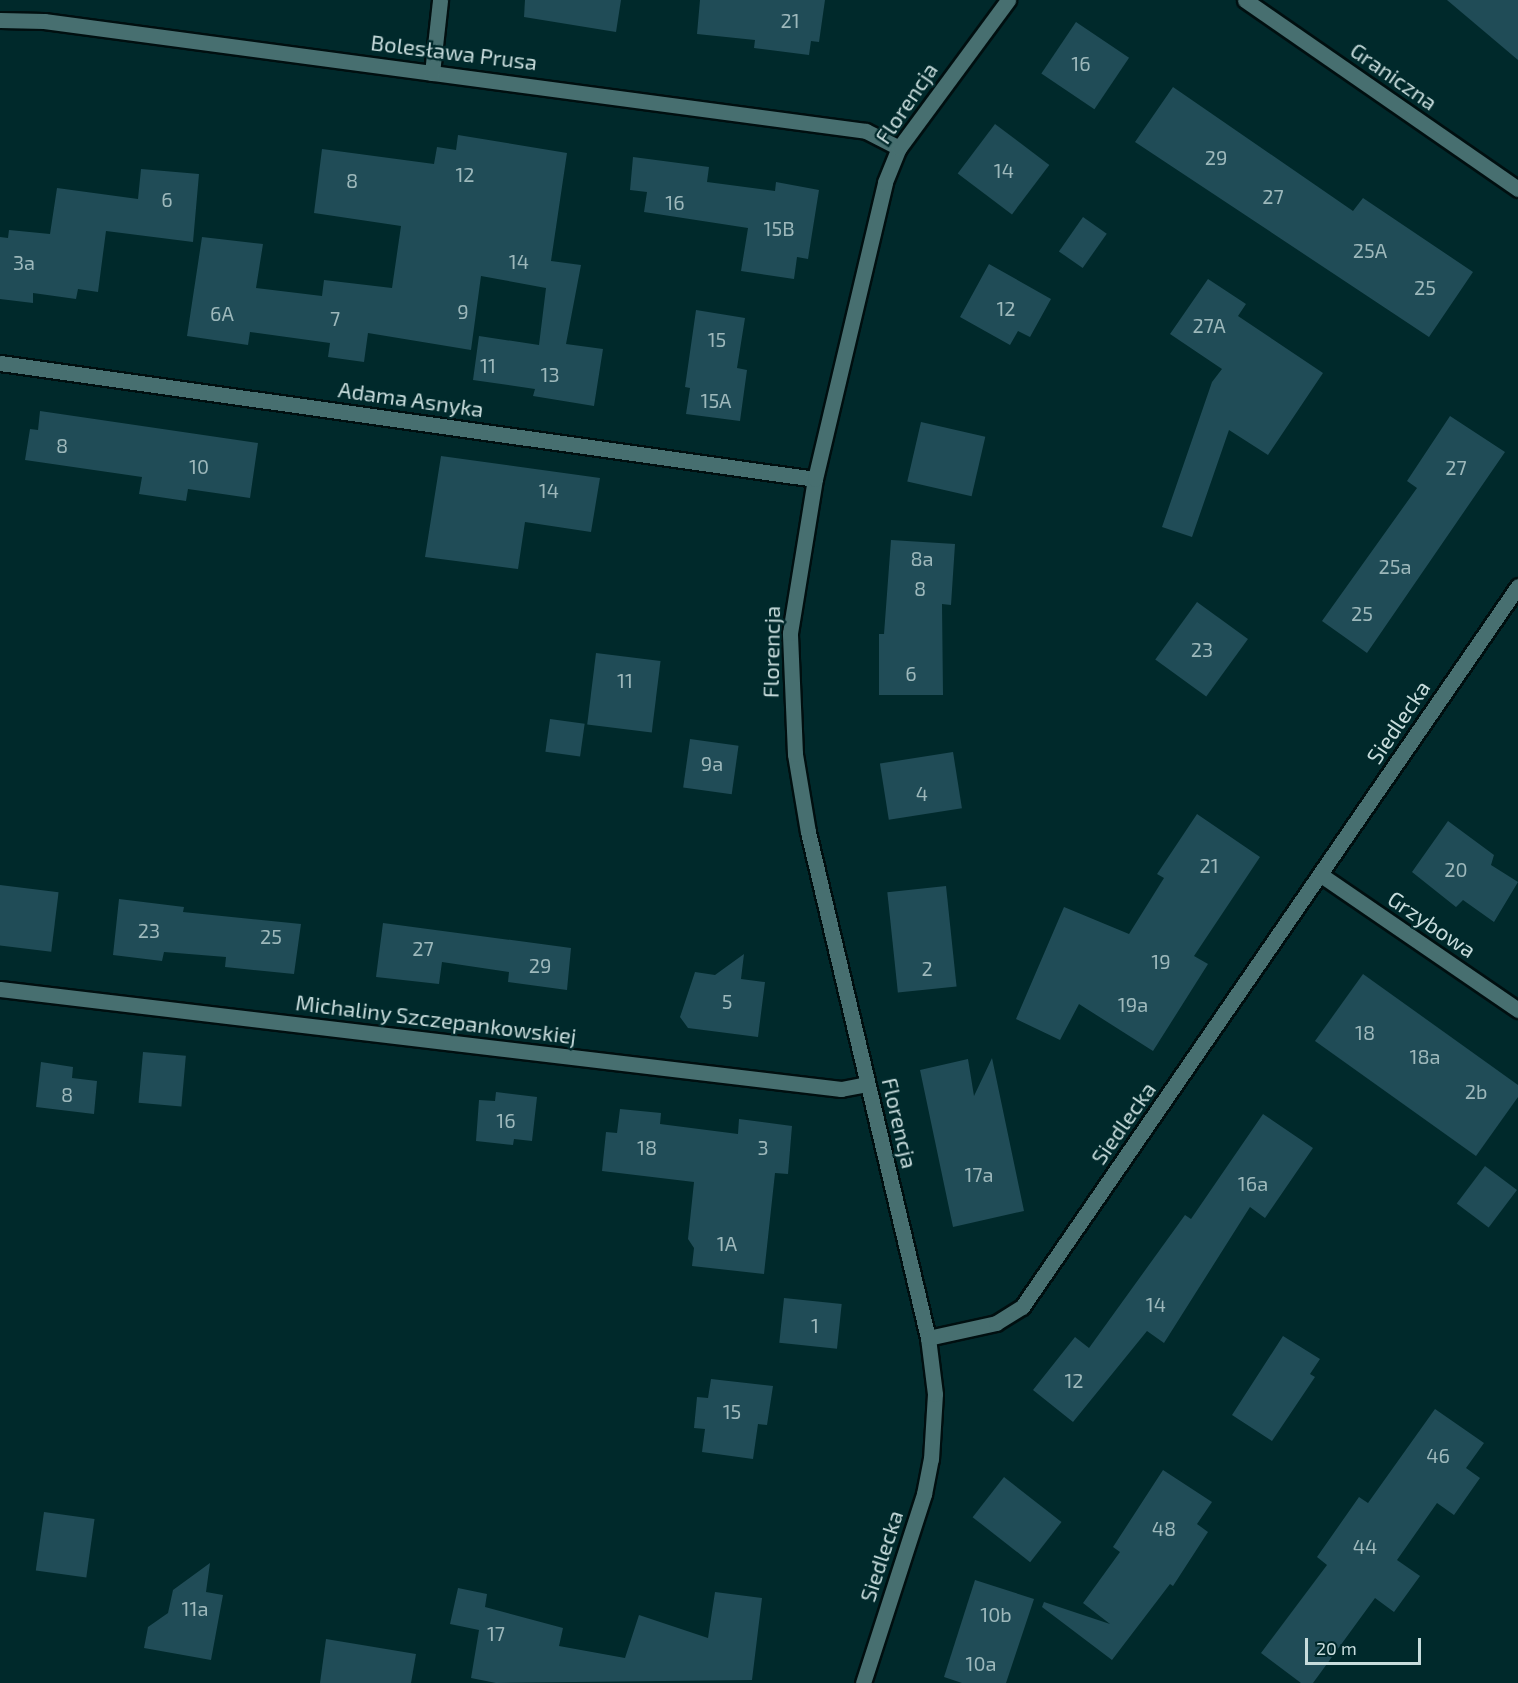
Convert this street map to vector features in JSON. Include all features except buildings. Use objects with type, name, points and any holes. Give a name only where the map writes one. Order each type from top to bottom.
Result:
[{"type":"street","points":[[432,73],[440,0]]},
{"type":"street","name":"Florencja","points":[[928,1338],[808,832],[795,754],[790,633],[815,479],[883,193],[898,148],[1008,0]]},
{"type":"street","name":"Graniczna","points":[[1245,0],[1518,189]]},
{"type":"street","name":"Bolesława Prusa","points":[[0,20],[44,21],[866,131],[898,148]]},
{"type":"street","name":"Adama Asnyka","points":[[0,363],[815,479]]},
{"type":"street","name":"Siedlecka","points":[[863,1683],[921,1505],[931,1460],[935,1394],[928,1338],[996,1323],[1022,1307],[1518,586]]},
{"type":"street","name":"Grzybowa","points":[[1321,875],[1518,1010]]},
{"type":"street","name":"Michaliny Szczepankowskiej","points":[[0,989],[841,1089],[867,1084]]}]
